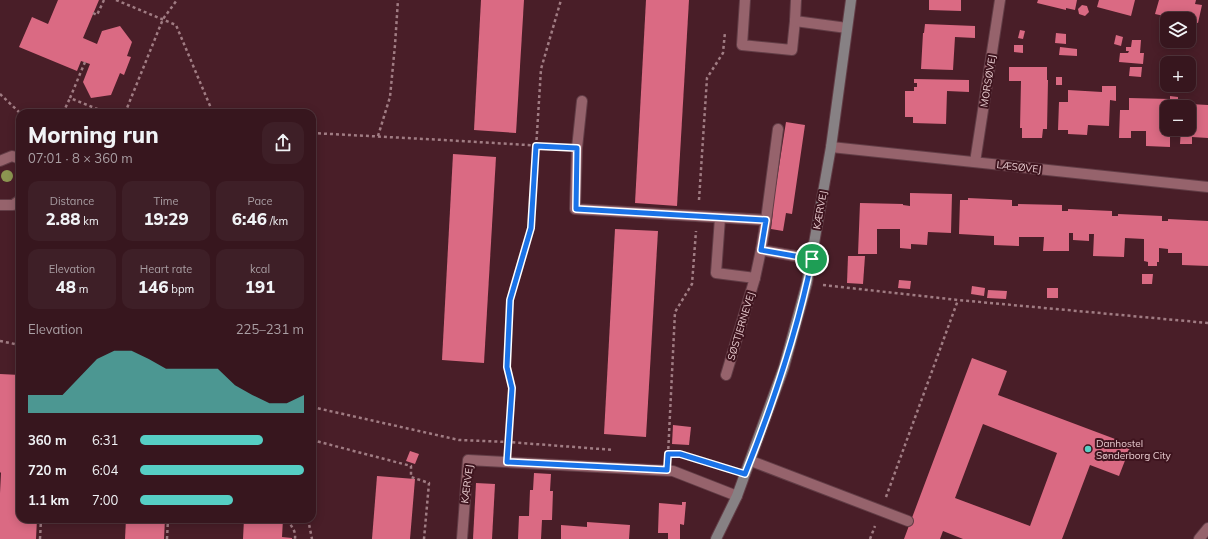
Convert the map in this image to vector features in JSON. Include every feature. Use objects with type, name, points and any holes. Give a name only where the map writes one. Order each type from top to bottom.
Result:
[{"type":"street","points":[[745,0],[742,45],[792,50],[796,0]]},
{"type":"street","name":"KÆRVEJ","points":[[716,539],[737,496],[751,461],[784,367],[807,283],[831,147],[851,0]]},
{"type":"street","name":"MORSØVEJ","points":[[975,162],[1000,0]]},
{"type":"street","points":[[795,21],[847,28]]},
{"type":"street","points":[[582,101],[577,148],[576,209],[766,220]]},
{"type":"street","name":"SØSTJERNEVEJ","points":[[726,375],[755,278],[761,250],[778,129]]},
{"type":"street","name":"LÆSØVEJ","points":[[831,147],[1208,187]]},
{"type":"street","points":[[0,161],[12,156],[16,158]]},
{"type":"street","points":[[0,205],[13,205],[16,203]]},
{"type":"street","name":"SØSTJERNEVEJ","points":[[720,218],[716,273],[755,278]]},
{"type":"street","points":[[761,250],[812,259]]},
{"type":"street","name":"KÆRVEJ","points":[[462,539],[468,460],[667,470],[737,496]]},
{"type":"street","points":[[751,461],[908,521]]},
{"type":"street","points":[[1199,539],[1208,528]]},
{"type":"path","points":[[93,13],[98,15],[104,0]]},
{"type":"path","points":[[116,0],[176,25],[211,109]]},
{"type":"path","points":[[127,109],[163,19],[177,0]]},
{"type":"path","points":[[378,136],[390,97],[398,0]]},
{"type":"path","points":[[507,462],[512,388],[507,367],[510,300],[531,228],[541,69],[561,0]]},
{"type":"path","points":[[667,470],[675,312],[692,284],[707,78],[723,53],[725,30]]},
{"type":"path","points":[[65,109],[85,62]]},
{"type":"path","points":[[0,94],[16,109]]},
{"type":"path","points":[[70,98],[97,109]]},
{"type":"path","points":[[316,133],[577,148]]},
{"type":"path","points":[[807,283],[958,300],[1208,323]]},
{"type":"path","points":[[870,539],[958,300]]},
{"type":"path","points":[[0,341],[16,344]]},
{"type":"path","points":[[316,408],[459,440],[620,450]]},
{"type":"path","points":[[316,441],[411,466],[411,477],[429,483],[424,539]]},
{"type":"path","points":[[668,454],[680,454],[745,474]]},
{"type":"path","points":[[40,539],[41,523]]},
{"type":"path","points":[[167,539],[168,523]]},
{"type":"path","points":[[290,523],[296,532],[296,539]]},
{"type":"path","points":[[309,523],[312,539]]},
{"type":"building","points":[[58,0],[99,0],[83,38],[97,44],[102,31],[120,26],[132,42],[127,56],[131,57],[124,75],[120,73],[111,95],[91,98],[83,82],[90,64],[81,61],[77,71],[19,47],[32,17],[48,24]]},
{"type":"building","points":[[481,0],[524,0],[516,133],[474,130]]},
{"type":"building","points":[[646,0],[689,0],[677,206],[635,203]]},
{"type":"building","points":[[929,0],[961,0],[961,11],[929,10]]},
{"type":"building","points":[[1038,0],[1077,0],[1075,10],[1066,8],[1066,10],[1037,3]]},
{"type":"building","points":[[1099,0],[1135,0],[1131,16],[1097,7]]},
{"type":"building","points":[[1159,0],[1196,0],[1195,4],[1202,5],[1198,23],[1196,23],[1196,12],[1160,12],[1160,15],[1155,14]]},
{"type":"building","points":[[1082,5],[1087,6],[1089,12],[1085,16],[1079,14],[1078,9]]},
{"type":"building","points":[[925,24],[975,26],[975,38],[955,37],[953,70],[921,69]]},
{"type":"building","points":[[1020,30],[1025,31],[1023,39],[1018,38]]},
{"type":"building","points":[[1056,33],[1066,34],[1066,44],[1055,43]]},
{"type":"building","points":[[1116,35],[1123,37],[1121,46],[1114,44]]},
{"type":"building","points":[[1132,40],[1141,40],[1140,53],[1144,53],[1143,64],[1119,62],[1120,53],[1128,53],[1129,51],[1126,51],[1126,47],[1131,47]]},
{"type":"building","points":[[1014,45],[1023,45],[1023,53],[1014,52]]},
{"type":"building","points":[[1060,47],[1077,49],[1077,56],[1059,55]]},
{"type":"building","points":[[1009,67],[1047,67],[1047,129],[1043,129],[1042,138],[1022,138],[1022,128],[1020,128],[1021,81],[1009,81]]},
{"type":"building","points":[[1130,67],[1142,67],[1141,77],[1129,76]]},
{"type":"building","points":[[1056,77],[1062,77],[1062,85],[1056,85]]},
{"type":"building","points":[[914,79],[969,80],[969,92],[947,91],[946,124],[913,123],[913,117],[905,117],[905,91],[914,91],[914,87],[917,87],[917,83],[914,83]]},
{"type":"building","points":[[1102,86],[1116,86],[1116,101],[1110,100],[1109,126],[1088,125],[1087,135],[1068,134],[1068,130],[1058,130],[1059,102],[1068,102],[1068,90],[1102,92]]},
{"type":"building","points":[[1170,96],[1178,97],[1178,100],[1160,100],[1160,136],[1170,136],[1170,147],[1146,146],[1146,131],[1131,131],[1131,138],[1119,138],[1120,110],[1129,110],[1129,98],[1170,99]]},
{"type":"building","points":[[1196,104],[1208,105],[1208,138],[1192,137],[1192,144],[1180,144],[1181,136],[1196,136]]},
{"type":"building","points":[[786,122],[805,125],[792,214],[786,213],[783,231],[771,229],[772,211]]},
{"type":"building","points":[[453,154],[496,157],[484,363],[442,360]]},
{"type":"building","points":[[910,193],[952,194],[951,233],[928,232],[927,245],[911,244],[911,249],[900,248],[900,229],[877,229],[877,254],[858,254],[860,203],[903,204],[910,206]]},
{"type":"building","points":[[968,198],[1012,200],[1012,206],[1018,206],[1018,204],[1062,205],[1062,211],[1068,211],[1068,209],[1112,211],[1112,216],[1118,216],[1118,214],[1162,216],[1162,221],[1168,221],[1168,219],[1208,221],[1208,266],[1182,265],[1182,253],[1168,253],[1168,249],[1159,248],[1159,262],[1157,262],[1157,266],[1148,266],[1148,262],[1144,261],[1144,239],[1125,238],[1124,257],[1093,256],[1094,234],[1089,234],[1089,241],[1073,240],[1073,233],[1069,233],[1069,251],[1043,251],[1044,237],[1019,237],[1019,246],[994,245],[994,236],[959,234],[960,200],[968,200]]},
{"type":"building","points":[[615,229],[658,231],[646,437],[604,434]]},
{"type":"building","points":[[848,256],[865,256],[863,284],[847,283]]},
{"type":"building","points":[[1142,274],[1153,274],[1152,284],[1142,284]]},
{"type":"building","points":[[899,280],[911,281],[910,289],[898,288]]},
{"type":"building","points":[[972,286],[985,288],[984,296],[971,294]]},
{"type":"building","points":[[1047,288],[1058,288],[1058,298],[1047,298]]},
{"type":"building","points":[[988,290],[1007,291],[1006,299],[987,298]]},
{"type":"building","name":"Danhostel Sønderborg City","points":[[972,358],[1007,371],[998,395],[1131,445],[1119,476],[1090,465],[1062,539],[963,539],[943,531],[940,539],[904,539]],"holes":[[[983,424],[1057,453],[1030,526],[955,498]]]},
{"type":"building","points":[[0,374],[16,375],[16,523],[37,523],[36,539],[0,539]]},
{"type":"building","points":[[673,425],[691,427],[689,445],[672,444]]},
{"type":"building","points":[[410,451],[419,454],[415,464],[406,461]]},
{"type":"building","points":[[534,473],[551,474],[550,491],[553,491],[552,520],[542,520],[541,539],[518,539],[519,516],[529,516],[530,490],[533,490]]},
{"type":"building","points":[[377,476],[415,479],[410,539],[372,539]]},
{"type":"building","points":[[476,483],[495,484],[492,539],[473,539]]},
{"type":"building","points":[[682,502],[686,502],[684,525],[680,524],[680,539],[668,539],[668,533],[658,533],[659,503],[682,505]]},
{"type":"building","points":[[587,522],[630,525],[629,539],[561,539],[561,525],[587,527]]},
{"type":"building","points":[[126,523],[165,523],[164,539],[125,539]]},
{"type":"building","points":[[244,523],[283,523],[282,537],[292,538],[292,539],[243,539]]},
{"type":"place","name":"Danhostel Sønderborg City","points":[[1088,449]]},
{"type":"route","points":[[536,146],[577,148],[576,209],[766,220],[761,250],[812,259],[784,367],[745,474],[680,454],[668,454],[667,470],[507,462],[512,388],[507,367],[510,300],[531,228],[536,146]]}]
